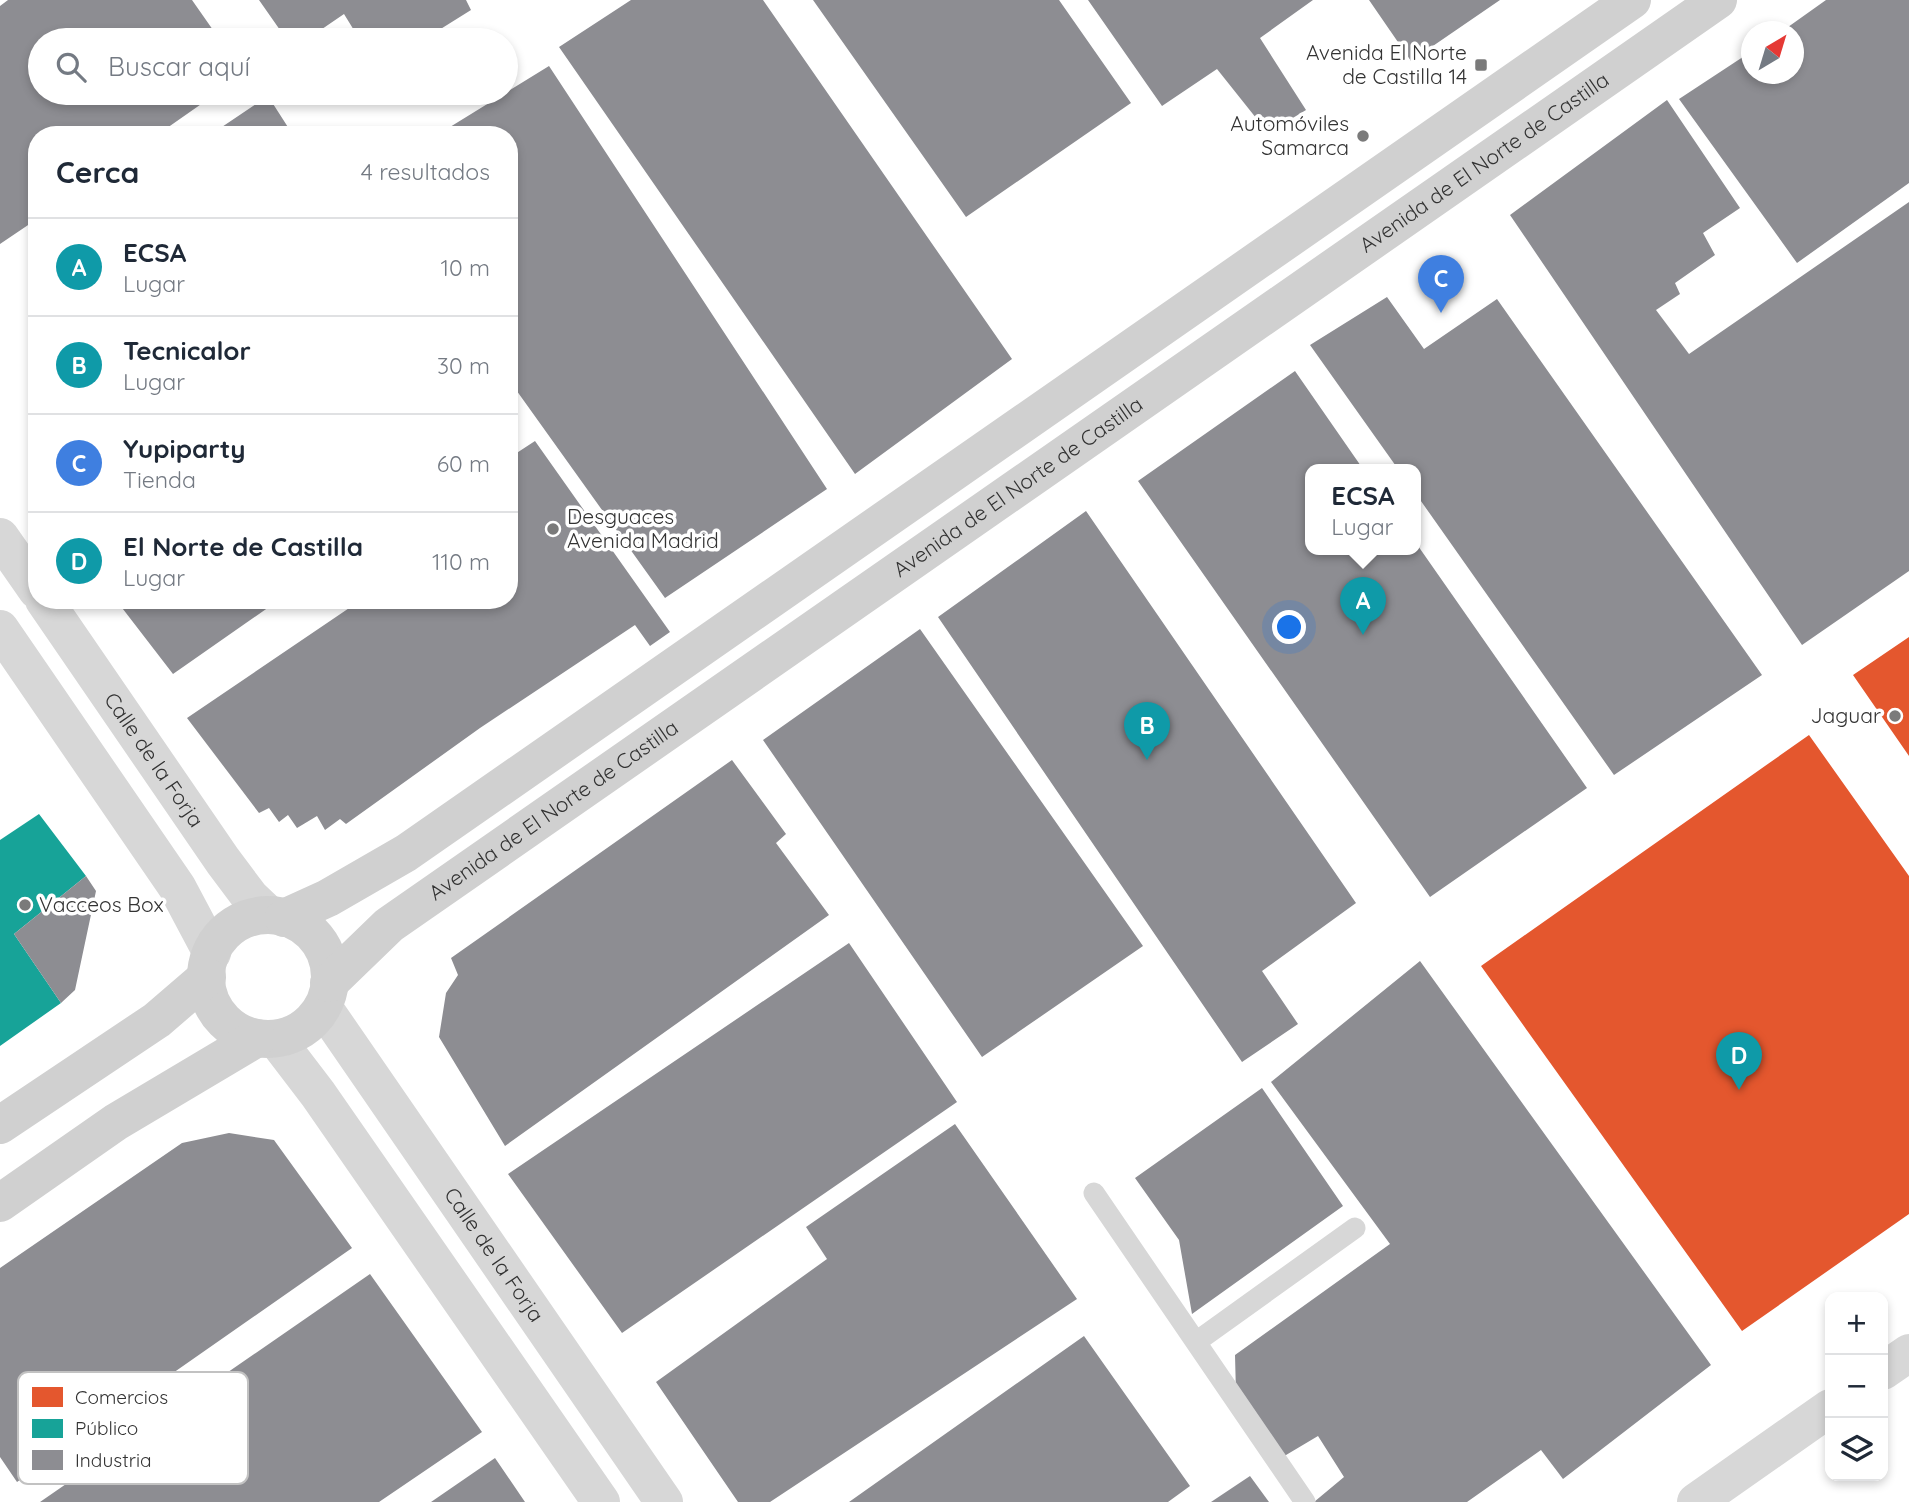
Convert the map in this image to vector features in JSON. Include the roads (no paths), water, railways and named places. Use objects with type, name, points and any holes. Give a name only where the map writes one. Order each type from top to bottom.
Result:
[{"type":"street","points":[[0,1125],[157,1020],[209,965],[229,929],[248,918],[276,917],[328,898],[406,853],[1632,0]]},
{"type":"street","name":"Avenida de El Norte de Castilla","points":[[0,1203],[116,1122],[267,1039],[295,1033],[312,1023],[326,995],[389,925],[1718,0]]},
{"type":"street","points":[[0,537],[28,577]]},
{"type":"street","name":"Calle de la Forja","points":[[50,609],[223,861],[250,897],[276,917]]},
{"type":"street","points":[[0,629],[177,887],[209,965],[212,1003],[222,1019],[238,1032],[267,1039],[318,1094],[601,1502]]},
{"type":"street","points":[[276,917],[308,930],[322,947],[329,967],[326,995]]},
{"type":"street","name":"Calle de la Forja","points":[[326,995],[664,1502]]},
{"type":"street","points":[[1888,1368],[1909,1353]]},
{"type":"street","points":[[1696,1502],[1825,1412]]},
{"type":"lane","points":[[1094,1194],[1305,1502]]},
{"type":"lane","points":[[1195,1342],[1355,1228]]},
{"type":"place","name":"Avenida El Norte de Castilla 14","points":[[1481,65]]},
{"type":"place","name":"Automóviles Samarca","points":[[1363,136]]},
{"type":"place","name":"Yupiparty","points":[[1441,313]]},
{"type":"place","name":"Desguaces Avenida Madrid","points":[[553,529]]},
{"type":"place","name":"ECSA","points":[[1363,635]]},
{"type":"place","name":"Jaguar","points":[[1895,716]]},
{"type":"place","name":"Tecnicalor","points":[[1147,760]]},
{"type":"place","name":"Vacceos Box","points":[[25,905]]},
{"type":"place","name":"El Norte de Castilla","points":[[1739,1090]]}]
